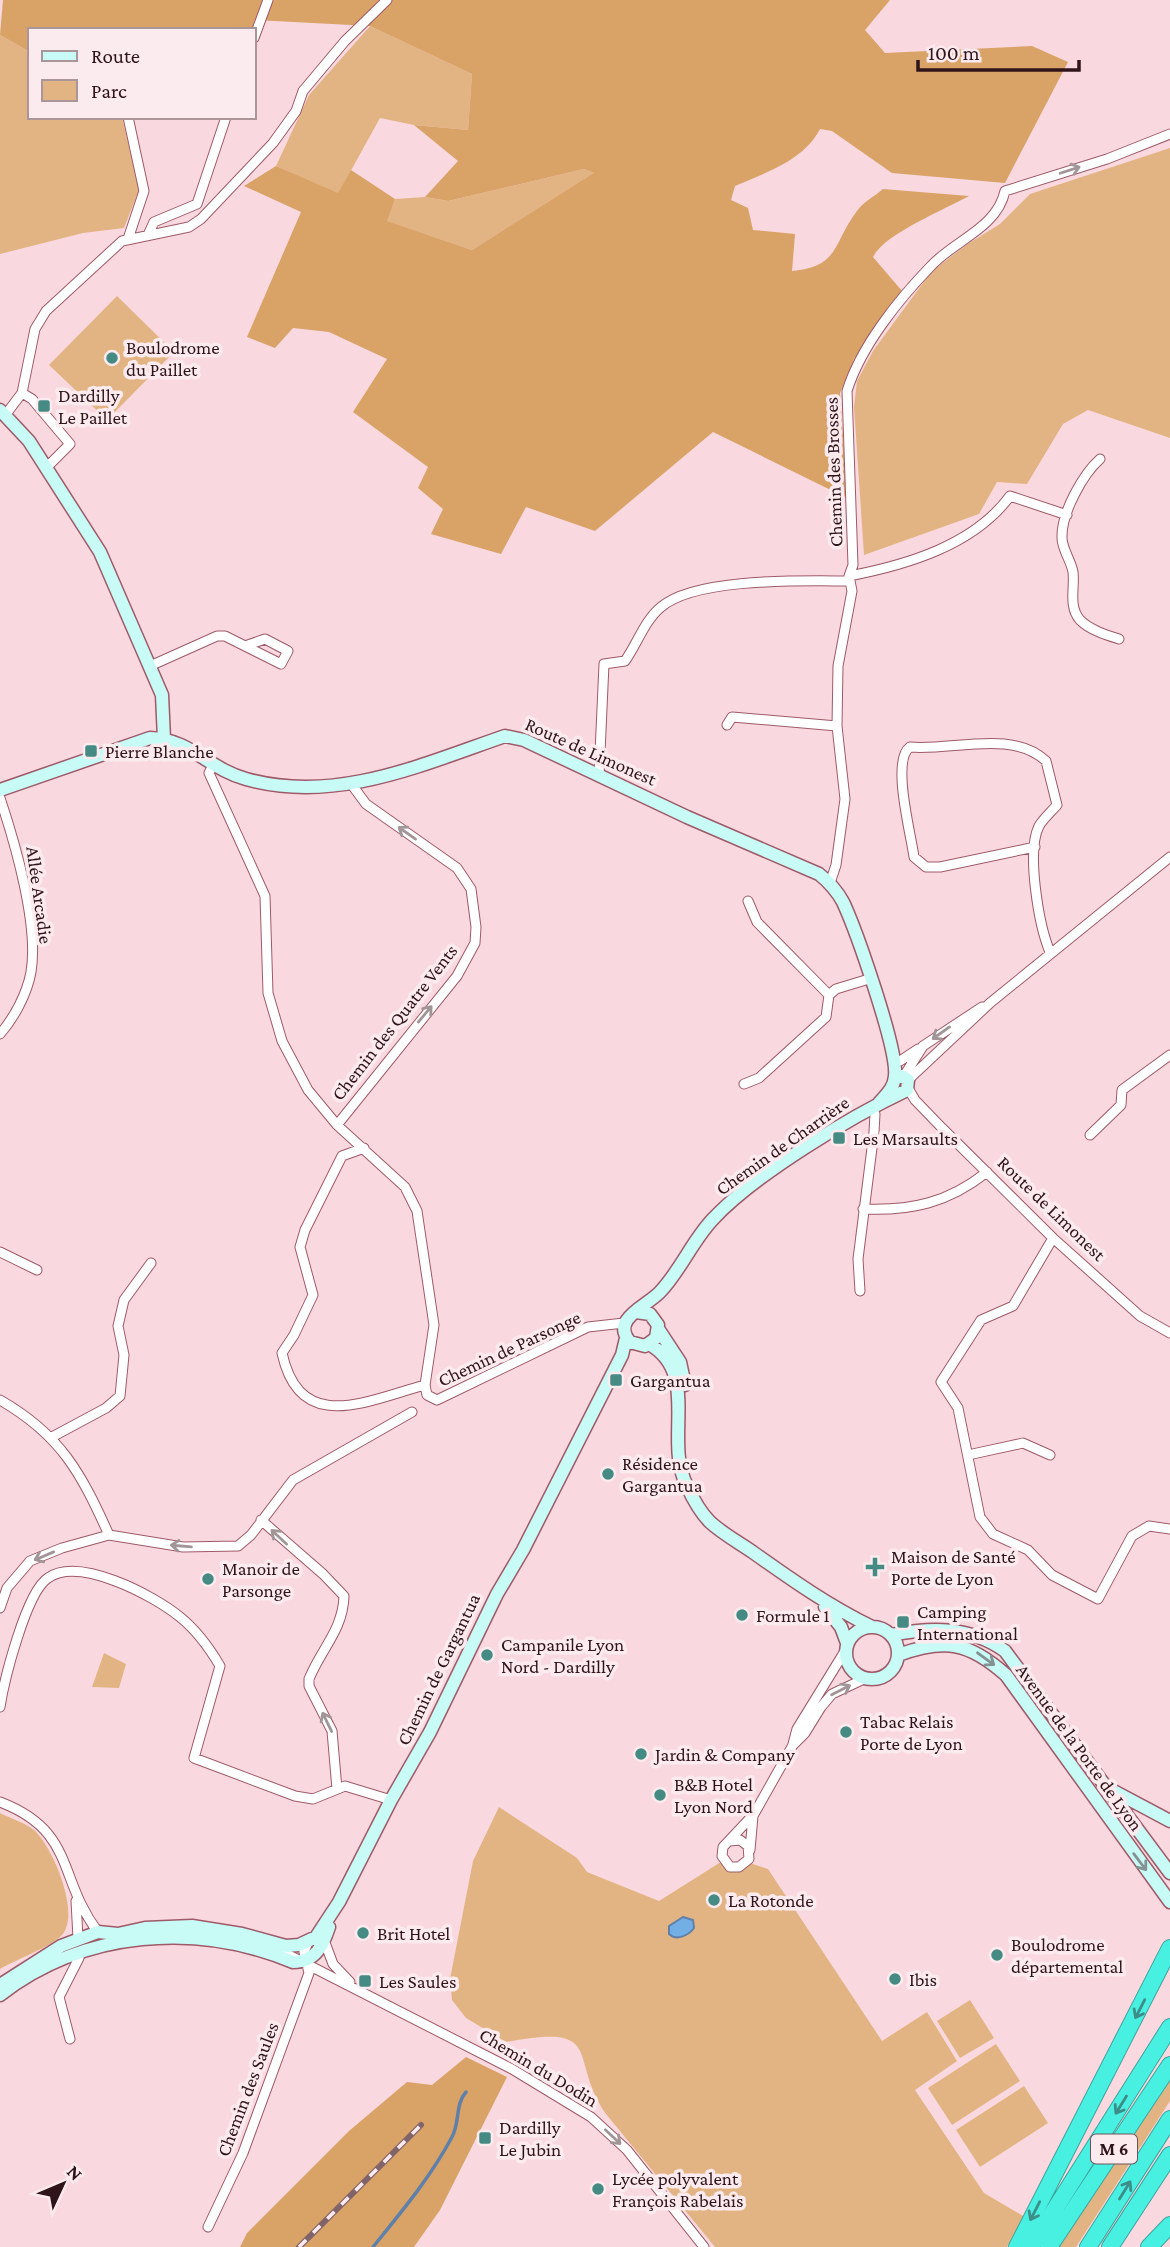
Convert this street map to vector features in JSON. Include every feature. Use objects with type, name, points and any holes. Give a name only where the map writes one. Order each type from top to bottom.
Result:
[{"type":"highway","points":[[1017,2247],[1170,1948]]},
{"type":"highway","points":[[1031,2247],[1170,2026]]},
{"type":"highway","name":"M 6","points":[[1049,2247],[1170,2065]]},
{"type":"highway","name":"M 6","points":[[1088,2247],[1170,2119]]},
{"type":"highway","points":[[1110,2247],[1170,2155]]},
{"type":"highway","points":[[1149,2247],[1170,2225]]},
{"type":"street","points":[[256,33],[268,0]]},
{"type":"street","points":[[0,790],[139,741],[164,739],[164,705],[150,666],[100,552],[47,467],[2,416],[22,393],[25,368],[39,320],[102,258],[128,239],[189,227],[201,219],[272,144],[296,111],[303,91],[387,0]]},
{"type":"street","points":[[128,119],[144,191],[128,239]]},
{"type":"street","points":[[148,234],[154,222],[197,204],[225,119]]},
{"type":"street","name":"Chemin des Brosses","points":[[831,884],[845,799],[837,726],[838,666],[852,591],[847,391],[851,378],[871,344],[917,281],[933,264],[996,214],[1005,191],[1107,159],[1170,134]]},
{"type":"street","points":[[22,393],[32,399],[70,443],[47,467]]},
{"type":"street","points":[[1100,459],[1090,468],[1067,515],[1061,537],[1073,573],[1073,606],[1080,619],[1098,632],[1119,639]]},
{"type":"street","points":[[599,775],[604,664],[625,661],[659,608],[677,596],[734,585],[850,578],[899,564],[957,540],[982,525],[1010,496],[1067,515]]},
{"type":"street","points":[[150,666],[217,636],[225,636],[245,646]]},
{"type":"street","points":[[727,725],[732,717],[837,726]]},
{"type":"street","name":"Route de Limonest","points":[[164,739],[194,751],[213,765],[248,780],[284,786],[352,785],[513,736],[819,874],[831,884],[842,900],[856,934],[902,1084],[1053,1238],[1140,1316],[1170,1333]]},
{"type":"street","points":[[1035,847],[940,867],[920,863],[914,857],[904,792],[901,758],[904,752],[910,747],[1002,743],[1042,758],[1051,772],[1057,805],[1039,827],[1035,847],[1042,934],[1050,953]]},
{"type":"street","points":[[213,765],[209,773],[265,896],[268,993],[276,1027],[308,1090],[337,1125],[364,1148],[405,1186],[417,1211],[434,1325],[425,1385],[379,1401],[342,1406],[317,1403],[298,1392],[286,1373],[282,1353],[313,1295],[300,1247],[305,1230],[342,1156],[364,1148]]},
{"type":"street","name":"Chemin des Quatre Vents","points":[[337,1125],[457,976],[475,943],[476,927],[471,888],[457,868],[366,804],[352,785]]},
{"type":"street","name":"Allée Arcadie","points":[[0,798],[19,855],[31,945],[31,972],[23,998],[0,1034]]},
{"type":"street","name":"Chemin de Charrière","points":[[625,1332],[636,1312],[661,1291],[701,1233],[727,1205],[902,1084],[990,1003],[1170,857]]},
{"type":"street","points":[[748,901],[757,922],[828,995]]},
{"type":"street","points":[[744,1084],[759,1078],[826,1017],[828,995],[836,989],[869,979]]},
{"type":"street","name":"Chemin de Charrière","points":[[900,1061],[990,1003]]},
{"type":"street","name":"Route de Limonest","points":[[890,1043],[900,1061],[902,1084]]},
{"type":"street","name":"Chemin de Charrière","points":[[902,1084],[923,1046]]},
{"type":"street","points":[[1090,1136],[1121,1105],[1122,1090],[1170,1055]]},
{"type":"street","points":[[860,1291],[858,1259],[875,1105]]},
{"type":"street","points":[[863,1209],[895,1210],[927,1206],[951,1197],[987,1172]]},
{"type":"street","points":[[1053,1238],[1013,1306],[981,1320],[941,1382],[958,1408],[980,1517],[993,1534],[1028,1550],[1052,1575],[1098,1599],[1132,1536],[1149,1526],[1170,1529]]},
{"type":"street","points":[[0,1252],[37,1270]]},
{"type":"street","points":[[52,1437],[106,1408],[120,1396],[124,1355],[118,1326],[124,1300],[151,1263]]},
{"type":"street","name":"Chemin de Charrière","points":[[658,1326],[661,1291]]},
{"type":"street","points":[[636,1312],[646,1312],[658,1326],[671,1345],[685,1376],[684,1397],[678,1416]]},
{"type":"street","points":[[622,1355],[644,1345],[658,1326]]},
{"type":"street","name":"Chemin de Parsonge","points":[[425,1385],[426,1395],[433,1399],[444,1397],[588,1327],[625,1332]]},
{"type":"street","points":[[625,1332],[668,1357],[675,1372],[678,1416],[676,1451],[686,1485],[709,1521],[809,1593],[891,1635],[898,1655],[887,1675],[875,1680],[864,1679],[832,1694],[793,1745],[754,1814],[723,1847],[722,1856],[730,1867],[744,1866],[749,1859],[754,1814]]},
{"type":"street","name":"Chemin de Gargantua","points":[[308,1942],[323,1929],[430,1732],[497,1594],[523,1550],[622,1355],[625,1332]]},
{"type":"street","points":[[0,1400],[32,1419],[52,1437],[79,1471],[109,1535]]},
{"type":"street","points":[[0,1608],[7,1588],[30,1561],[62,1548],[109,1535],[183,1548],[239,1546],[251,1535],[293,1480],[412,1412]]},
{"type":"street","points":[[968,1455],[1023,1443],[1050,1455]]},
{"type":"street","points":[[261,1520],[344,1596],[344,1613],[338,1629],[309,1679],[309,1686],[332,1731],[337,1789]]},
{"type":"street","points":[[0,1707],[5,1672],[26,1614],[46,1579],[68,1569],[134,1588],[180,1617],[212,1653],[220,1666],[194,1758],[295,1796],[313,1799],[345,1786],[391,1800]]},
{"type":"street","points":[[809,1593],[835,1618],[846,1647],[850,1668],[864,1679]]},
{"type":"street","points":[[793,1745],[797,1729],[846,1647],[857,1631],[872,1627]]},
{"type":"street","name":"Avenue de la Porte de Lyon","points":[[891,1635],[912,1630],[953,1630],[976,1634],[994,1643],[1018,1666],[1170,1873]]},
{"type":"street","name":"Avenue de la Porte de Lyon","points":[[898,1655],[935,1645],[953,1644],[972,1649],[1006,1675],[1170,1902]]},
{"type":"street","points":[[1107,1788],[1170,1821]]},
{"type":"street","points":[[0,1802],[33,1816],[51,1835],[66,1862],[76,1895],[98,1932]]},
{"type":"street","points":[[730,1841],[744,1842],[750,1850]]},
{"type":"street","points":[[76,1895],[78,1938],[83,1952]]},
{"type":"street","points":[[0,1996],[36,1970],[83,1952],[118,1943],[180,1937],[216,1939],[293,1962],[305,1961],[315,1955],[324,1940],[332,1913]]},
{"type":"street","points":[[0,1985],[40,1958],[78,1938],[98,1932],[118,1934],[145,1928],[192,1926],[286,1946],[308,1942]]},
{"type":"street","points":[[70,2039],[59,1997],[79,1958],[98,1932]]},
{"type":"street","name":"Chemin du Dodin","points":[[251,1937],[354,1986],[559,2096],[591,2117],[627,2150],[704,2247]]},
{"type":"street","name":"Chemin du Dodin","points":[[324,1940],[333,1964],[354,1986]]},
{"type":"street","name":"Chemin des Saules","points":[[208,2227],[243,2153],[309,1973],[305,1961],[308,1942]]},
{"type":"green space","points":[[370,26],[472,74],[468,130],[414,125],[380,118],[338,194],[276,166],[309,95]]},
{"type":"green space","points":[[0,35],[28,51],[28,119],[122,119],[139,190],[124,228],[83,233],[0,254]]},
{"type":"green space","points":[[1170,148],[1170,438],[1088,410],[1063,424],[1027,484],[997,482],[979,514],[864,555],[854,407],[857,381],[873,351],[931,272],[966,245],[1000,224],[1030,194]]},
{"type":"green space","points":[[584,169],[595,173],[472,250],[386,221],[395,199],[425,197],[448,201]]},
{"type":"green space","name":"Boulodrome du Paillet","points":[[117,296],[174,352],[107,420],[49,365]]},
{"type":"green space","points":[[104,1653],[126,1664],[119,1688],[92,1687]]},
{"type":"green space","points":[[499,1807],[577,1858],[587,1872],[659,1901],[724,1860],[735,1868],[747,1862],[768,1869],[882,2041],[927,2012],[957,2061],[915,2090],[984,2193],[1025,2217],[1007,2247],[715,2247],[606,2114],[595,2094],[579,2050],[572,2041],[559,2037],[538,2037],[506,2042],[466,2018],[452,2000],[450,1979],[473,1861]]},
{"type":"green space","points":[[0,1813],[30,1827],[41,1839],[62,1881],[68,1912],[67,1925],[62,1935],[0,1969]]},
{"type":"green space","points":[[970,2000],[994,2038],[960,2058],[937,2021]]},
{"type":"green space","points":[[996,2044],[1020,2081],[952,2125],[928,2088]]},
{"type":"green space","points":[[1170,2081],[1170,2101],[1076,2247],[1058,2247]]},
{"type":"green space","points":[[1024,2086],[1048,2123],[980,2167],[956,2130]]},
{"type":"shaded area","points":[[3,0],[890,0],[865,30],[885,53],[1032,46],[1068,62],[1005,183],[892,173],[832,131],[820,129],[813,140],[794,157],[735,186],[731,200],[748,208],[753,230],[795,234],[792,271],[808,269],[827,258],[860,208],[883,189],[969,196],[902,231],[879,248],[873,257],[902,291],[854,359],[840,393],[847,498],[713,432],[595,531],[526,507],[501,554],[431,534],[443,509],[418,488],[428,467],[353,412],[387,359],[329,332],[293,328],[275,348],[247,337],[301,212],[244,186],[276,166],[338,193],[351,170],[395,199],[387,221],[472,250],[594,173],[584,169],[448,201],[425,197],[458,161],[414,125],[468,130],[472,74],[370,26],[255,20],[253,28],[28,28],[28,51],[0,35]]},
{"type":"shaded area","points":[[466,2057],[507,2077],[440,2210],[414,2247],[240,2247],[247,2233],[349,2131],[407,2082],[432,2085]]},
{"type":"water","points":[[683,1917],[693,1920],[694,1928],[682,1937],[669,1934],[669,1926]]},
{"type":"waterway","points":[[373,2247],[415,2194],[443,2152],[454,2132],[460,2102],[466,2092]]},
{"type":"railway","points":[[299,2247],[421,2125]]},
{"type":"place","name":"Boulodrome du Paillet","points":[[112,358]]},
{"type":"place","name":"Dardilly Le Paillet","points":[[44,406]]},
{"type":"place","name":"Pierre Blanche","points":[[91,751]]},
{"type":"place","name":"Les Marsaults","points":[[839,1138]]},
{"type":"place","name":"Gargantua","points":[[616,1380]]},
{"type":"place","name":"Résidence Gargantua","points":[[608,1474]]},
{"type":"place","name":"Maison de Santé Porte de Lyon","points":[[875,1567]]},
{"type":"place","name":"Manoir de Parsonge","points":[[208,1579]]},
{"type":"place","name":"Formule 1","points":[[742,1615]]},
{"type":"place","name":"Camping International","points":[[903,1622]]},
{"type":"place","name":"Campanile Lyon Nord - Dardilly","points":[[487,1655]]},
{"type":"place","name":"Tabac Relais Porte de Lyon","points":[[846,1732]]},
{"type":"place","name":"Jardin & Company","points":[[641,1754]]},
{"type":"place","name":"B&B Hotel Lyon Nord","points":[[660,1795]]},
{"type":"place","name":"La Rotonde","points":[[714,1900]]},
{"type":"place","name":"Brit Hotel","points":[[363,1933]]},
{"type":"place","name":"Boulodrome départemental","points":[[997,1955]]},
{"type":"place","name":"Ibis","points":[[895,1979]]},
{"type":"place","name":"Les Saules","points":[[365,1981]]},
{"type":"place","name":"Dardilly Le Jubin","points":[[485,2138]]},
{"type":"place","name":"Lycée polyvalent François Rabelais","points":[[598,2189]]}]
